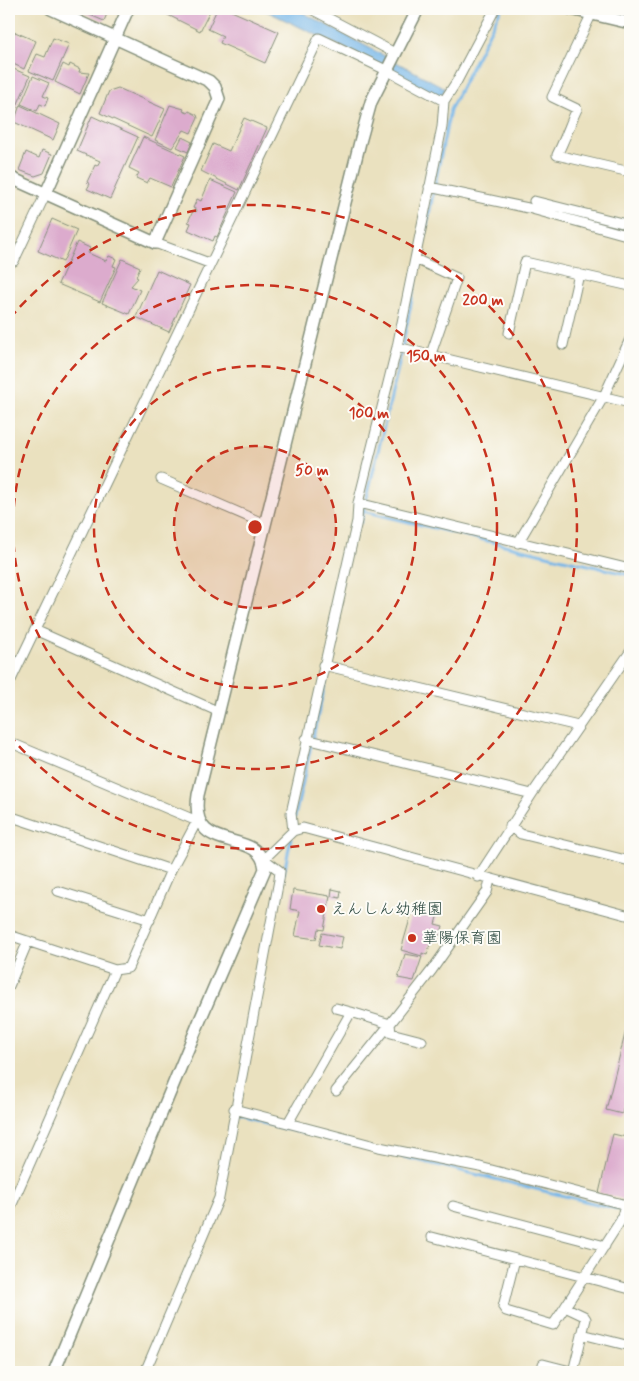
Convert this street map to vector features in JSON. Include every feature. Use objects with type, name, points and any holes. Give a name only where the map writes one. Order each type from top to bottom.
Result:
[{"type":"street","points":[[51,9],[209,81],[219,93],[216,111],[156,243]]},
{"type":"street","points":[[14,261],[128,9]]},
{"type":"street","points":[[311,9],[395,55]]},
{"type":"street","points":[[9,935],[115,970],[128,968],[171,870],[197,821],[198,795],[217,711],[360,142],[371,102],[418,9]]},
{"type":"street","points":[[293,832],[290,813],[357,521],[358,503],[397,347],[442,127],[444,101],[457,81],[495,9]]},
{"type":"street","points":[[571,9],[630,23]]},
{"type":"street","points":[[592,13],[552,96],[577,109],[570,124],[570,130],[557,155],[630,172]]},
{"type":"street","points":[[9,684],[133,430],[209,263],[319,38],[386,70],[444,101]]},
{"type":"street","points":[[9,177],[156,243],[209,263]]},
{"type":"street","points":[[430,188],[528,208],[630,236]]},
{"type":"street","points":[[534,201],[630,225]]},
{"type":"street","points":[[415,260],[457,278],[431,354]]},
{"type":"street","points":[[509,332],[525,262],[630,286]]},
{"type":"street","points":[[563,346],[579,274]]},
{"type":"street","points":[[518,543],[604,396],[630,340]]},
{"type":"street","points":[[397,347],[630,403]]},
{"type":"street","points":[[161,479],[265,524]]},
{"type":"street","points":[[358,503],[630,569]]},
{"type":"street","points":[[36,630],[217,711]]},
{"type":"street","points":[[478,877],[510,826],[630,652]]},
{"type":"street","points":[[324,665],[578,726]]},
{"type":"street","points":[[306,738],[532,794]]},
{"type":"street","points":[[9,742],[197,821],[204,829],[214,834],[258,851],[264,859],[280,870],[234,1109],[219,1198],[145,1372]]},
{"type":"street","points":[[9,816],[171,870]]},
{"type":"street","points":[[510,826],[521,834],[630,861]]},
{"type":"street","points":[[264,859],[293,832],[303,828],[478,877],[630,916]]},
{"type":"street","points":[[54,1372],[200,1020],[265,869],[264,859]]},
{"type":"street","points":[[336,1091],[432,970],[487,892],[490,880]]},
{"type":"street","points":[[58,891],[150,920]]},
{"type":"street","points":[[9,986],[28,941]]},
{"type":"street","points":[[9,1211],[115,970]]},
{"type":"street","points":[[336,1008],[390,1024]]},
{"type":"street","points":[[288,1123],[351,1012]]},
{"type":"street","points":[[390,1024],[391,1033],[422,1041]]},
{"type":"street","points":[[234,1109],[379,1147],[480,1167],[627,1206],[622,1220],[552,1325],[506,1312],[503,1307],[515,1259]]},
{"type":"street","points":[[453,1206],[604,1246]]},
{"type":"street","points":[[432,1237],[630,1289]]},
{"type":"street","points":[[543,1364],[574,1372],[586,1319],[565,1306]]},
{"type":"street","points":[[582,1334],[630,1346]]},
{"type":"water","points":[[262,9],[296,9],[445,88],[441,98],[382,66]]},
{"type":"building","points":[[76,9],[109,9],[104,21]]},
{"type":"building","points":[[156,9],[211,9],[200,31]]},
{"type":"building","points":[[217,9],[227,9],[279,32],[265,63],[220,43],[223,36],[208,29]]},
{"type":"building","points":[[15,32],[36,41],[24,69],[9,62],[9,33],[13,35]]},
{"type":"building","points":[[53,38],[69,44],[53,81],[29,71],[37,54],[45,57]]},
{"type":"building","points":[[63,64],[69,67],[70,64],[80,69],[79,72],[89,73],[80,94],[55,82]]},
{"type":"building","points":[[9,67],[30,76],[9,124]]},
{"type":"building","points":[[33,76],[49,83],[43,96],[48,98],[45,106],[40,104],[37,111],[21,104]]},
{"type":"building","points":[[118,88],[165,109],[152,137],[100,113],[109,91]]},
{"type":"building","points":[[20,105],[60,124],[53,140],[14,122]]},
{"type":"building","points":[[170,105],[184,109],[183,111],[188,113],[189,111],[197,115],[198,118],[191,133],[184,130],[172,148],[155,140]]},
{"type":"building","points":[[92,116],[138,137],[110,199],[87,189],[90,184],[87,182],[95,165],[97,166],[100,161],[77,151]]},
{"type":"building","points":[[244,118],[267,128],[239,190],[201,171],[213,144],[229,151]]},
{"type":"building","points":[[143,137],[185,156],[171,187],[150,178],[147,183],[136,178],[139,173],[129,168]]},
{"type":"building","points":[[182,137],[192,142],[188,152],[177,147]]},
{"type":"building","points":[[42,150],[52,154],[44,173],[35,176],[19,170],[26,152],[39,158]]},
{"type":"building","points":[[210,180],[237,192],[217,237],[215,236],[213,241],[188,230],[191,223],[188,222],[193,211],[196,212],[197,210],[193,208],[197,199],[201,201]]},
{"type":"building","points":[[52,219],[77,230],[63,262],[38,251]]},
{"type":"building","points":[[77,242],[90,248],[88,253],[106,261],[109,256],[116,259],[113,266],[116,267],[100,302],[58,284]]},
{"type":"building","points":[[122,259],[140,267],[136,277],[138,278],[131,286],[140,290],[129,314],[102,303]]},
{"type":"building","points":[[157,270],[190,285],[169,332],[136,317]]},
{"type":"building","points":[[332,889],[341,891],[340,898],[331,896]]},
{"type":"building","points":[[293,890],[330,896],[324,930],[318,929],[316,939],[295,936],[300,911],[290,909]]},
{"type":"building","points":[[412,912],[429,916],[430,912],[438,914],[435,924],[443,926],[440,936],[436,935],[434,942],[431,941],[427,955],[422,953],[422,956],[401,950]]},
{"type":"building","points":[[322,933],[343,937],[340,949],[319,945]]},
{"type":"building","points":[[405,954],[422,957],[414,981],[398,978]]},
{"type":"building","points":[[630,1014],[630,1081],[622,1114],[606,1110]]},
{"type":"building","points":[[613,1134],[630,1138],[630,1201],[599,1193]]},
{"type":"waterway","points":[[361,522],[398,368],[450,110],[501,9]]},
{"type":"waterway","points":[[363,511],[630,575]]},
{"type":"waterway","points":[[295,817],[337,630]]},
{"type":"waterway","points":[[284,873],[291,838]]},
{"type":"waterway","points":[[237,1117],[350,1144]]},
{"type":"waterway","points":[[388,1153],[630,1212]]},
{"type":"place","name":"えんしん幼稚園","points":[[321,909]]},
{"type":"place","name":"華陽保育園","points":[[412,938]]}]
